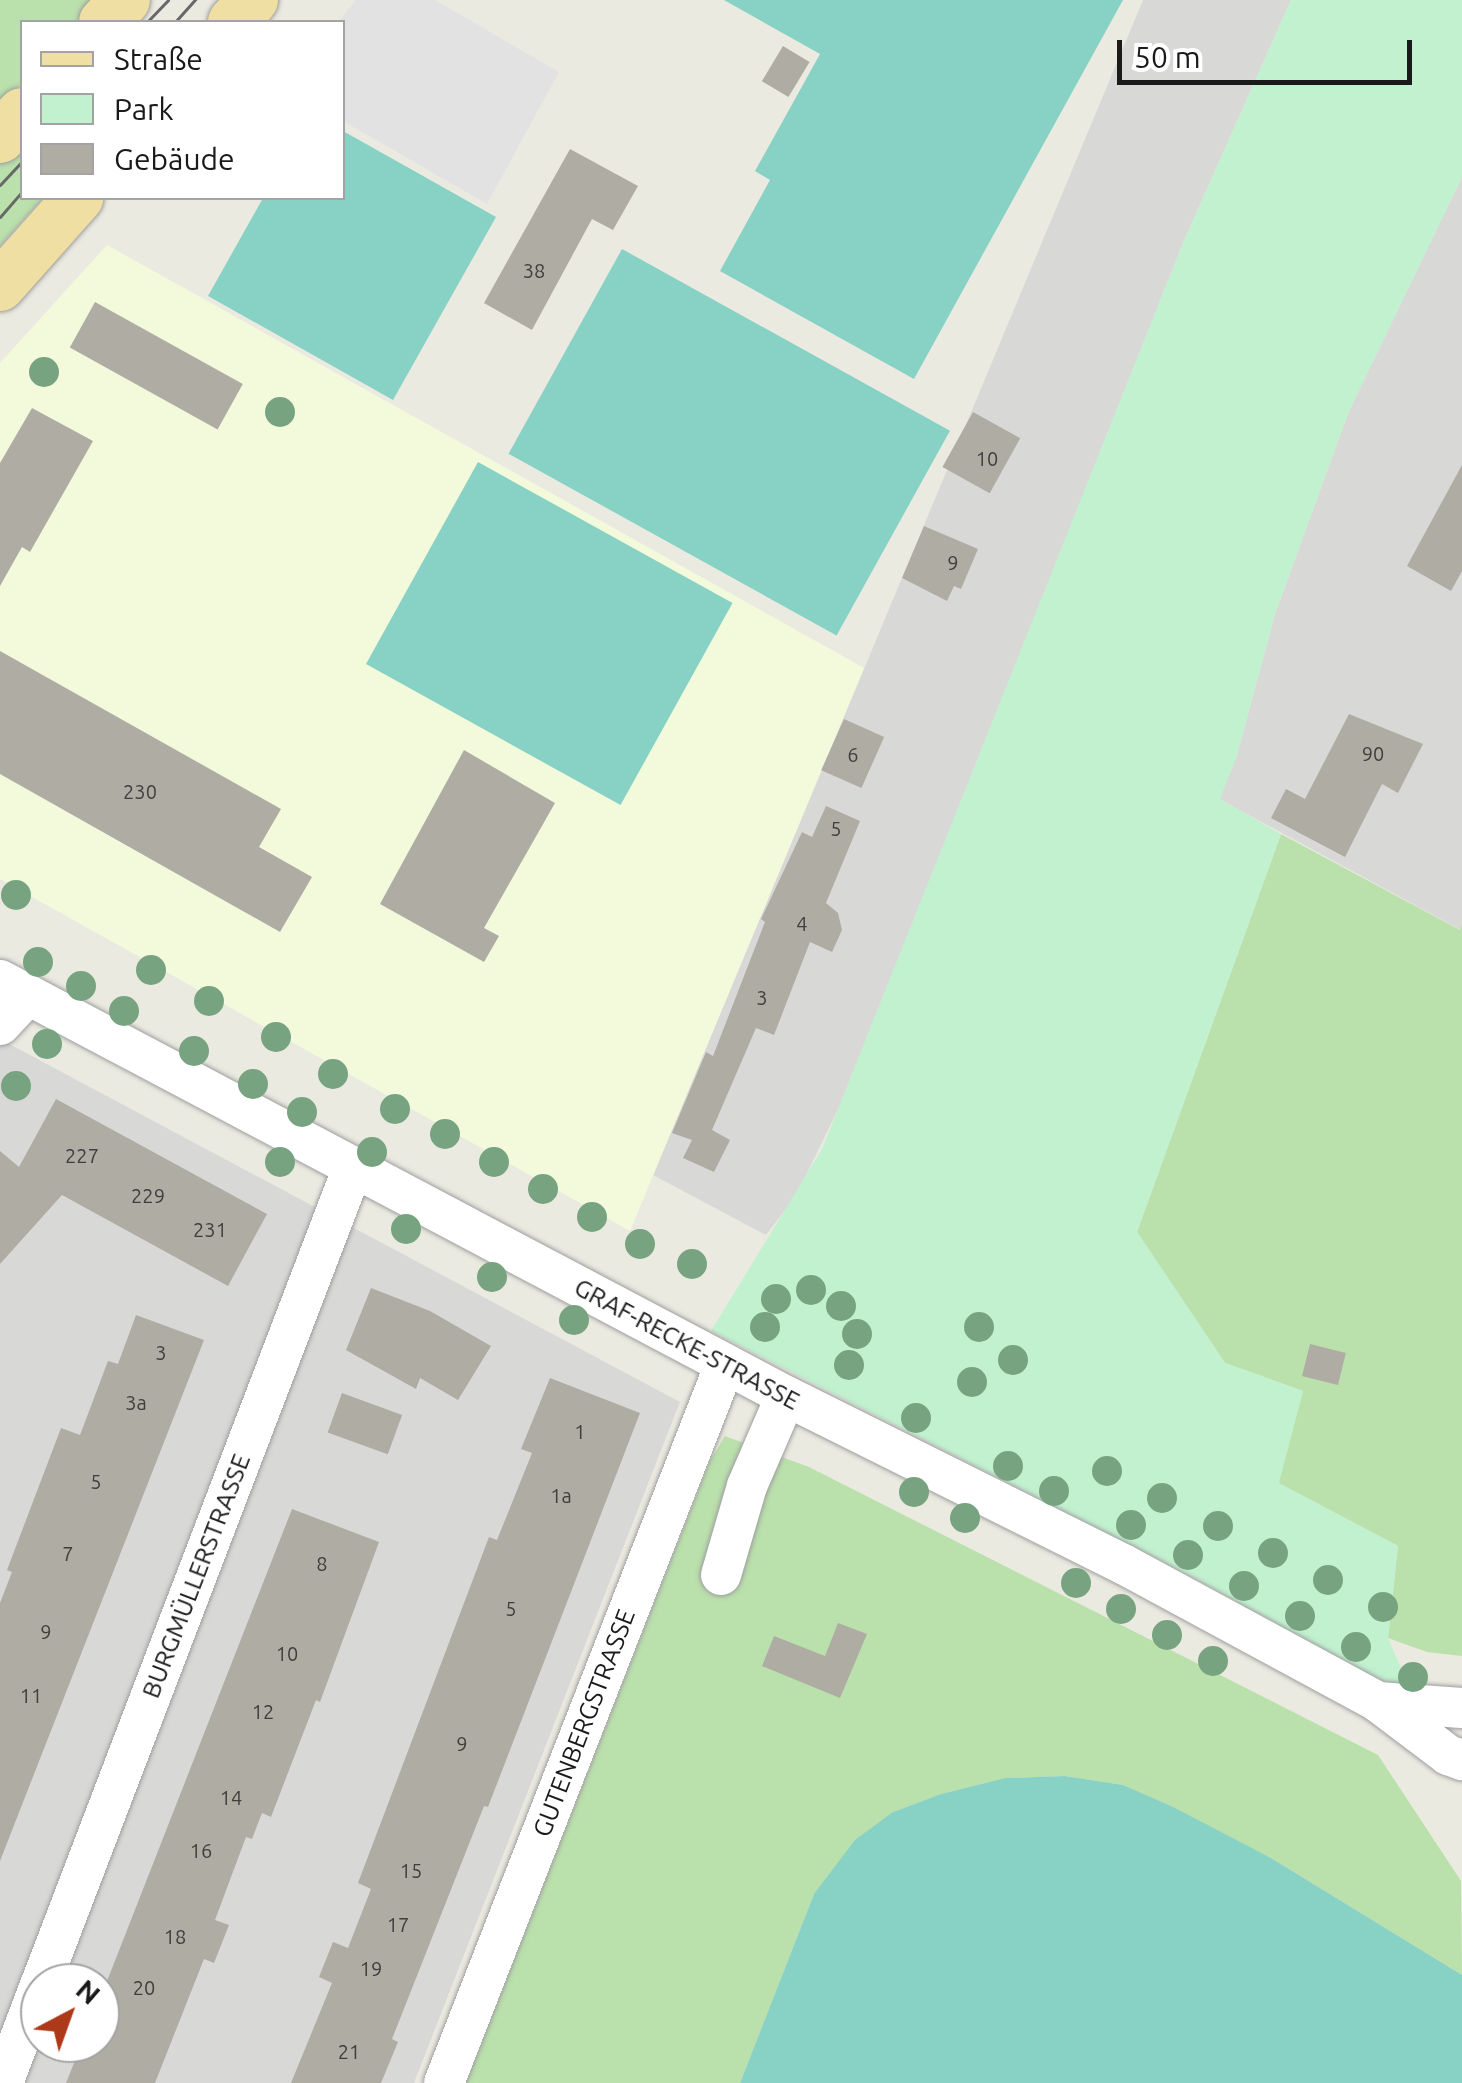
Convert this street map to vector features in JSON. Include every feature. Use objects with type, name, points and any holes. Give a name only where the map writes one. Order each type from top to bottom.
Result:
[{"type":"main road","points":[[106,20],[125,0]]},
{"type":"main road","points":[[235,20],[253,0]]},
{"type":"main road","points":[[0,138],[20,115]]},
{"type":"main road","points":[[0,286],[76,200]]},
{"type":"street","points":[[0,1025],[14,987]]},
{"type":"street","name":"GRAF-RECKE-STRASSE","points":[[14,987],[352,1170],[724,1364],[1078,1541],[1378,1702],[1448,1754],[1462,1760]]},
{"type":"street","name":"BURGMÜLLERSTRASSE","points":[[48,1963],[352,1170]]},
{"type":"street","name":"GUTENBERGSTRASSE","points":[[444,2083],[724,1364]]},
{"type":"street","points":[[720,1575],[747,1486],[786,1396]]},
{"type":"street","name":"GRAF-RECKE-STRASSE","points":[[1378,1702],[1462,1708]]},
{"type":"street","name":"BURGMÜLLERSTRASSE","points":[[3,2083],[20,2038]]},
{"type":"shaded area","points":[[356,0],[435,0],[559,72],[487,204],[345,122],[345,20],[340,20]]},
{"type":"shaded area","points":[[724,0],[1123,0],[914,379],[720,271],[770,180],[755,171],[820,54]]},
{"type":"shaded area","points":[[1143,0],[1291,0],[1183,243],[844,1097],[797,1194],[766,1235],[653,1175]]},
{"type":"shaded area","points":[[345,132],[496,217],[393,400],[208,296],[262,200],[345,200]]},
{"type":"shaded area","points":[[1462,177],[1461,930],[1219,799],[1237,755],[1275,614],[1349,411]]},
{"type":"shaded area","points":[[107,245],[864,668],[630,1231],[0,879],[0,363]]},
{"type":"shaded area","points":[[622,249],[950,431],[837,635],[509,454]]},
{"type":"shaded area","points":[[478,462],[733,603],[621,805],[366,664]]},
{"type":"shaded area","points":[[0,1039],[680,1402],[414,2083],[0,2083]]},
{"type":"shaded area","points":[[1065,1776],[1123,1785],[1173,1807],[1271,1858],[1462,1975],[1462,2083],[740,2083],[814,1894],[855,1840],[893,1812],[941,1794],[1005,1778]]},
{"type":"green space","points":[[0,0],[98,0],[80,20],[20,20],[20,85],[0,107]]},
{"type":"green space","points":[[1291,0],[1462,0],[1462,177],[1349,411],[1275,614],[1237,755],[1220,799],[1281,834],[1137,1232],[1225,1363],[1303,1391],[1279,1483],[1398,1546],[1388,1638],[1416,1702],[1196,1579],[711,1331],[822,1149],[1183,243]]},
{"type":"green space","points":[[20,140],[20,200],[41,200],[0,246],[0,163]]},
{"type":"green space","points":[[1281,834],[1460,930],[1462,923],[1462,1656],[1427,1652],[1388,1638],[1398,1546],[1278,1483],[1303,1391],[1225,1363],[1137,1232]]},
{"type":"green space","points":[[725,1436],[809,1467],[1378,1755],[1461,1881],[1462,1975],[1271,1858],[1123,1785],[1065,1776],[1005,1778],[941,1794],[893,1812],[814,1894],[740,2083],[466,2083],[710,1461]]},
{"type":"building","points":[[783,46],[810,62],[788,97],[762,81]]},
{"type":"building","points":[[570,149],[638,186],[613,230],[592,219],[532,330],[484,303]]},
{"type":"building","points":[[95,302],[243,384],[218,429],[70,347]]},
{"type":"building","points":[[32,408],[93,441],[30,552],[22,547],[0,586],[0,463]]},
{"type":"building","points":[[973,412],[1020,438],[990,493],[942,467]]},
{"type":"building","points":[[1462,465],[1462,571],[1451,591],[1407,566]]},
{"type":"building","points":[[924,526],[978,549],[961,589],[954,586],[947,601],[902,578]]},
{"type":"building","points":[[0,651],[281,809],[259,847],[312,877],[280,932],[0,774]]},
{"type":"building","points":[[1349,714],[1423,744],[1398,793],[1382,784],[1345,857],[1271,818],[1286,789],[1305,799]]},
{"type":"building","points":[[844,719],[884,737],[861,788],[821,770]]},
{"type":"building","points":[[464,750],[555,803],[484,928],[499,936],[484,962],[380,904]]},
{"type":"building","points":[[826,806],[860,821],[826,903],[838,913],[842,930],[832,952],[810,942],[774,1035],[756,1028],[712,1130],[730,1140],[714,1172],[683,1158],[692,1140],[672,1133],[706,1052],[713,1056],[765,922],[761,919],[802,832],[812,837]]},
{"type":"building","points":[[56,1099],[267,1214],[228,1286],[62,1195],[0,1264],[0,1151],[19,1167]]},
{"type":"building","points":[[371,1288],[430,1311],[491,1346],[458,1400],[420,1378],[416,1389],[346,1350]]},
{"type":"building","points":[[136,1315],[204,1340],[0,1861],[0,1603],[12,1572],[7,1570],[61,1428],[80,1435],[108,1361],[118,1364]]},
{"type":"building","points":[[1310,1344],[1346,1353],[1338,1385],[1302,1376]]},
{"type":"building","points":[[550,1378],[640,1413],[488,1807],[484,1806],[392,2039],[398,2042],[381,2083],[291,2083],[332,1983],[319,1977],[333,1942],[348,1948],[371,1889],[358,1883],[489,1537],[497,1540],[532,1453],[521,1449]]},
{"type":"building","points":[[342,1393],[402,1415],[388,1454],[328,1432]]},
{"type":"building","points":[[292,1509],[379,1542],[320,1702],[316,1700],[271,1817],[262,1813],[252,1839],[246,1837],[215,1920],[229,1925],[214,1963],[204,1959],[155,2083],[66,2083],[74,2063],[120,2063],[120,1963],[114,1963]]},
{"type":"building","points":[[838,1623],[867,1634],[840,1698],[762,1666],[774,1636],[825,1656]]},
{"type":"tram line","points":[[149,20],[168,0]]},
{"type":"tram line","points":[[177,20],[195,0]]},
{"type":"tram line","points":[[0,185],[20,163]]},
{"type":"tram line","points":[[0,217],[20,194]]}]
